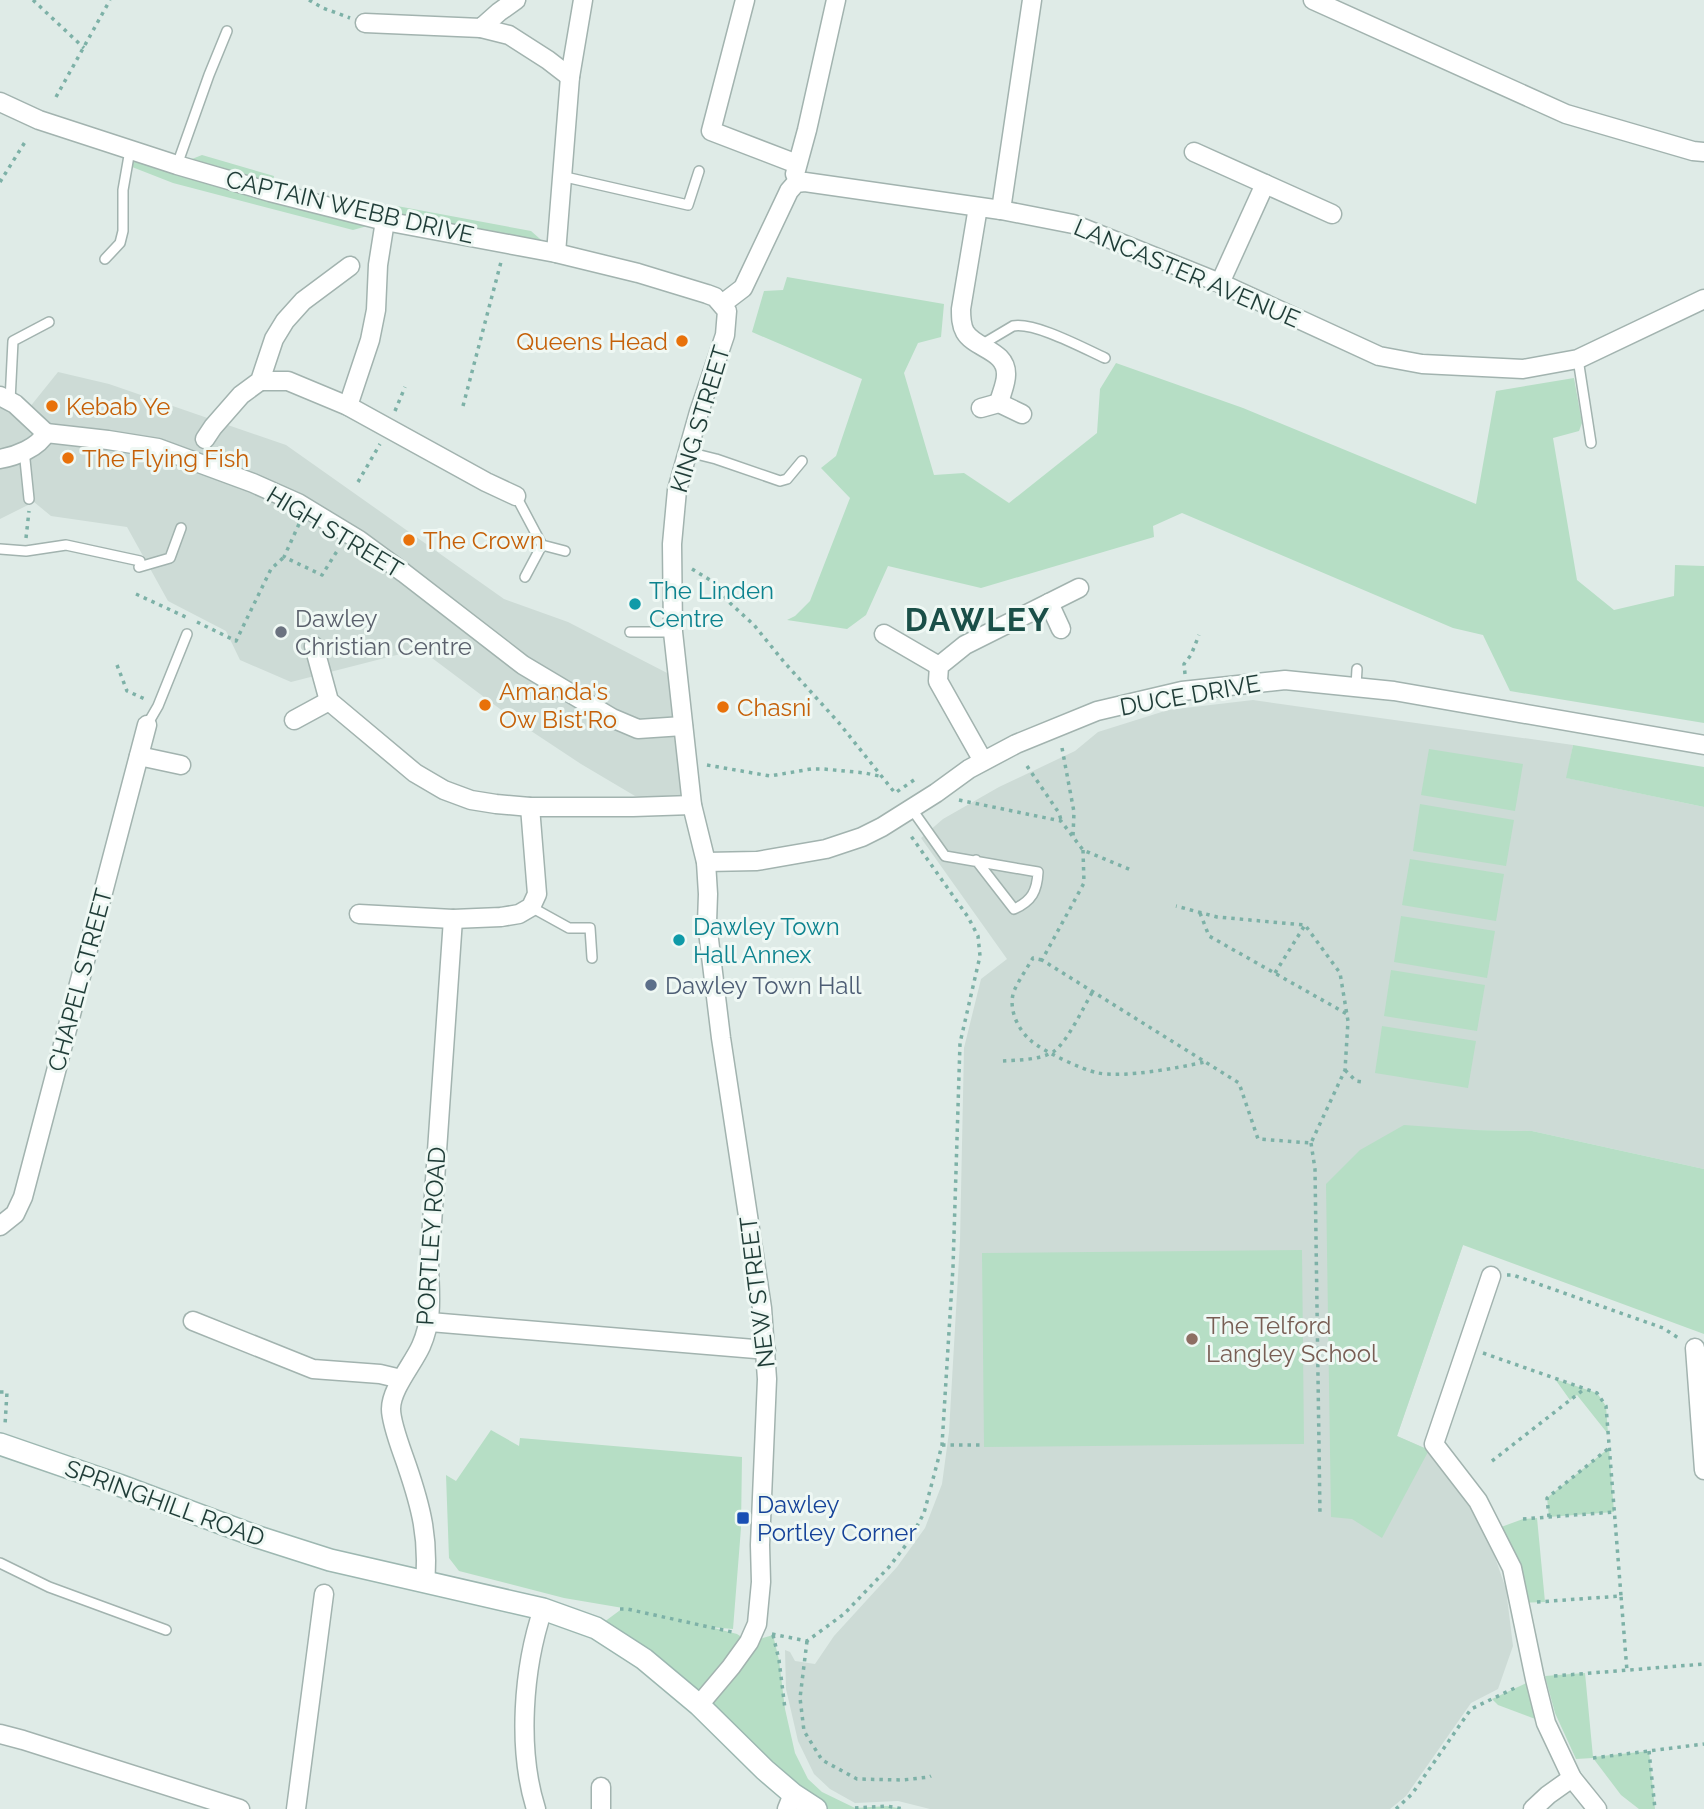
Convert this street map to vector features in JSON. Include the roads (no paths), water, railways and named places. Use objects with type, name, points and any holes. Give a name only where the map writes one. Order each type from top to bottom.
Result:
[{"type":"main road","name":"SPRINGHILL ROAD","points":[[0,1444],[120,1485],[258,1537],[330,1560],[543,1609],[596,1629],[638,1655],[699,1705],[765,1770],[790,1802],[816,1809]]},
{"type":"street","points":[[481,28],[516,0]]},
{"type":"street","points":[[556,253],[570,77],[583,0]]},
{"type":"street","points":[[745,0],[711,131],[797,164]]},
{"type":"street","points":[[722,304],[743,288],[781,205],[796,183],[794,172],[807,130],[835,0]]},
{"type":"street","points":[[1001,211],[1032,0]]},
{"type":"street","points":[[1313,0],[1566,114],[1704,152]]},
{"type":"street","points":[[365,23],[481,28],[509,35],[570,77]]},
{"type":"street","name":"CAPTAIN WEBB DRIVE","points":[[0,102],[39,120],[271,192],[385,221],[556,253],[638,273],[707,294],[722,304]]},
{"type":"street","points":[[1194,152],[1332,214]]},
{"type":"street","name":"LANCASTER AVENUE","points":[[796,183],[805,182],[1073,223],[1220,283],[1379,356],[1422,364],[1523,369],[1578,359],[1704,299]]},
{"type":"street","points":[[1220,283],[1265,184]]},
{"type":"street","points":[[978,207],[961,323],[971,338],[997,355],[1004,365],[1006,375],[990,405],[1021,414]]},
{"type":"street","points":[[348,406],[370,340],[376,310],[378,265],[385,221]]},
{"type":"street","points":[[205,439],[241,395],[260,381],[274,339],[285,321],[303,301],[351,266]]},
{"type":"street","name":"KING STREET","points":[[692,805],[673,632],[671,580],[674,505],[699,412],[725,335],[727,311],[722,304]]},
{"type":"street","points":[[260,381],[288,381],[348,406],[516,496]]},
{"type":"street","points":[[0,459],[15,456],[42,440],[46,433],[5,398]]},
{"type":"street","name":"HIGH STREET","points":[[46,433],[158,448],[253,483],[298,503],[359,540],[523,665],[612,718],[638,729],[683,726]]},
{"type":"street","points":[[983,761],[938,681],[939,666],[965,645],[1079,588]]},
{"type":"street","points":[[1049,603],[1061,629]]},
{"type":"street","points":[[884,634],[939,666]]},
{"type":"street","points":[[314,646],[329,701],[415,774],[444,790],[471,800],[530,807],[692,805]]},
{"type":"street","name":"DUCE DRIVE","points":[[706,862],[757,861],[827,849],[872,832],[936,793],[969,769],[1016,744],[1097,711],[1186,690],[1285,680],[1356,678],[1394,691],[1704,745]]},
{"type":"street","points":[[294,720],[329,701]]},
{"type":"street","name":"CHAPEL STREET","points":[[0,1226],[15,1214],[23,1197],[147,725]]},
{"type":"street","points":[[139,756],[181,765]]},
{"type":"street","name":"NEW STREET","points":[[692,805],[706,862],[707,923],[762,1308],[767,1379],[761,1583],[757,1624],[749,1642],[732,1667],[699,1705]]},
{"type":"street","points":[[359,914],[453,919],[519,914],[531,907],[537,894],[530,807]]},
{"type":"street","name":"PORTLEY ROAD","points":[[425,1582],[426,1538],[421,1509],[391,1409],[401,1380],[421,1347],[430,1322],[429,1267],[453,919]]},
{"type":"street","points":[[1491,1276],[1434,1444],[1478,1501],[1512,1568],[1546,1723],[1572,1778],[1597,1809]]},
{"type":"street","points":[[193,1321],[313,1369],[380,1374],[401,1380]]},
{"type":"street","points":[[430,1322],[766,1350]]},
{"type":"street","points":[[1695,1348],[1704,1470]]},
{"type":"street","points":[[296,1809],[324,1594]]},
{"type":"street","points":[[536,1809],[532,1799],[524,1743],[525,1692],[543,1609]]},
{"type":"street","points":[[0,1734],[240,1809]]},
{"type":"street","points":[[1533,1809],[1572,1778]]},
{"type":"street","points":[[601,1787],[601,1809]]},
{"type":"lane","points":[[177,165],[227,32]]},
{"type":"lane","points":[[105,258],[120,243],[123,231],[123,190],[130,150]]},
{"type":"lane","points":[[561,176],[688,205],[699,171]]},
{"type":"lane","points":[[5,398],[13,341],[49,322]]},
{"type":"lane","points":[[981,345],[1018,325],[1035,328],[1105,358]]},
{"type":"lane","points":[[1578,359],[1591,443]]},
{"type":"lane","points":[[24,450],[29,499]]},
{"type":"lane","points":[[688,452],[780,481],[787,479],[802,461]]},
{"type":"lane","points":[[516,496],[542,545],[565,551]]},
{"type":"lane","points":[[0,549],[26,551],[66,545],[140,564],[170,558],[181,528]]},
{"type":"lane","points":[[525,577],[542,545]]},
{"type":"lane","points":[[629,632],[673,632]]},
{"type":"lane","points":[[147,725],[158,706],[187,634]]},
{"type":"lane","points":[[911,808],[945,856],[976,860],[1038,872],[1037,887],[1025,904],[1014,909],[976,860]]},
{"type":"lane","points":[[531,907],[569,928],[590,928],[592,958]]},
{"type":"lane","points":[[0,1563],[49,1587],[166,1630]]},
{"type":"place","name":"Queens Head","points":[[682,341]]},
{"type":"place","name":"Kebab Ye","points":[[52,406]]},
{"type":"place","name":"The Flying Fish","points":[[68,458]]},
{"type":"place","name":"The Crown","points":[[409,540]]},
{"type":"place","name":"The Linden Centre","points":[[635,604]]},
{"type":"place","name":"Dawley Christian Centre","points":[[281,632]]},
{"type":"place","name":"Amanda's Ow Bist'Ro","points":[[485,705]]},
{"type":"place","name":"Chasni","points":[[723,707]]},
{"type":"place","name":"Dawley Town Hall Annex","points":[[679,940]]},
{"type":"place","name":"Dawley Town Hall","points":[[651,985]]},
{"type":"place","name":"The Telford Langley School","points":[[1192,1339]]},
{"type":"place","name":"Dawley Portley Corner","points":[[743,1518]]},
{"type":"district","name":"DAWLEY","points":[[978,619]]}]
